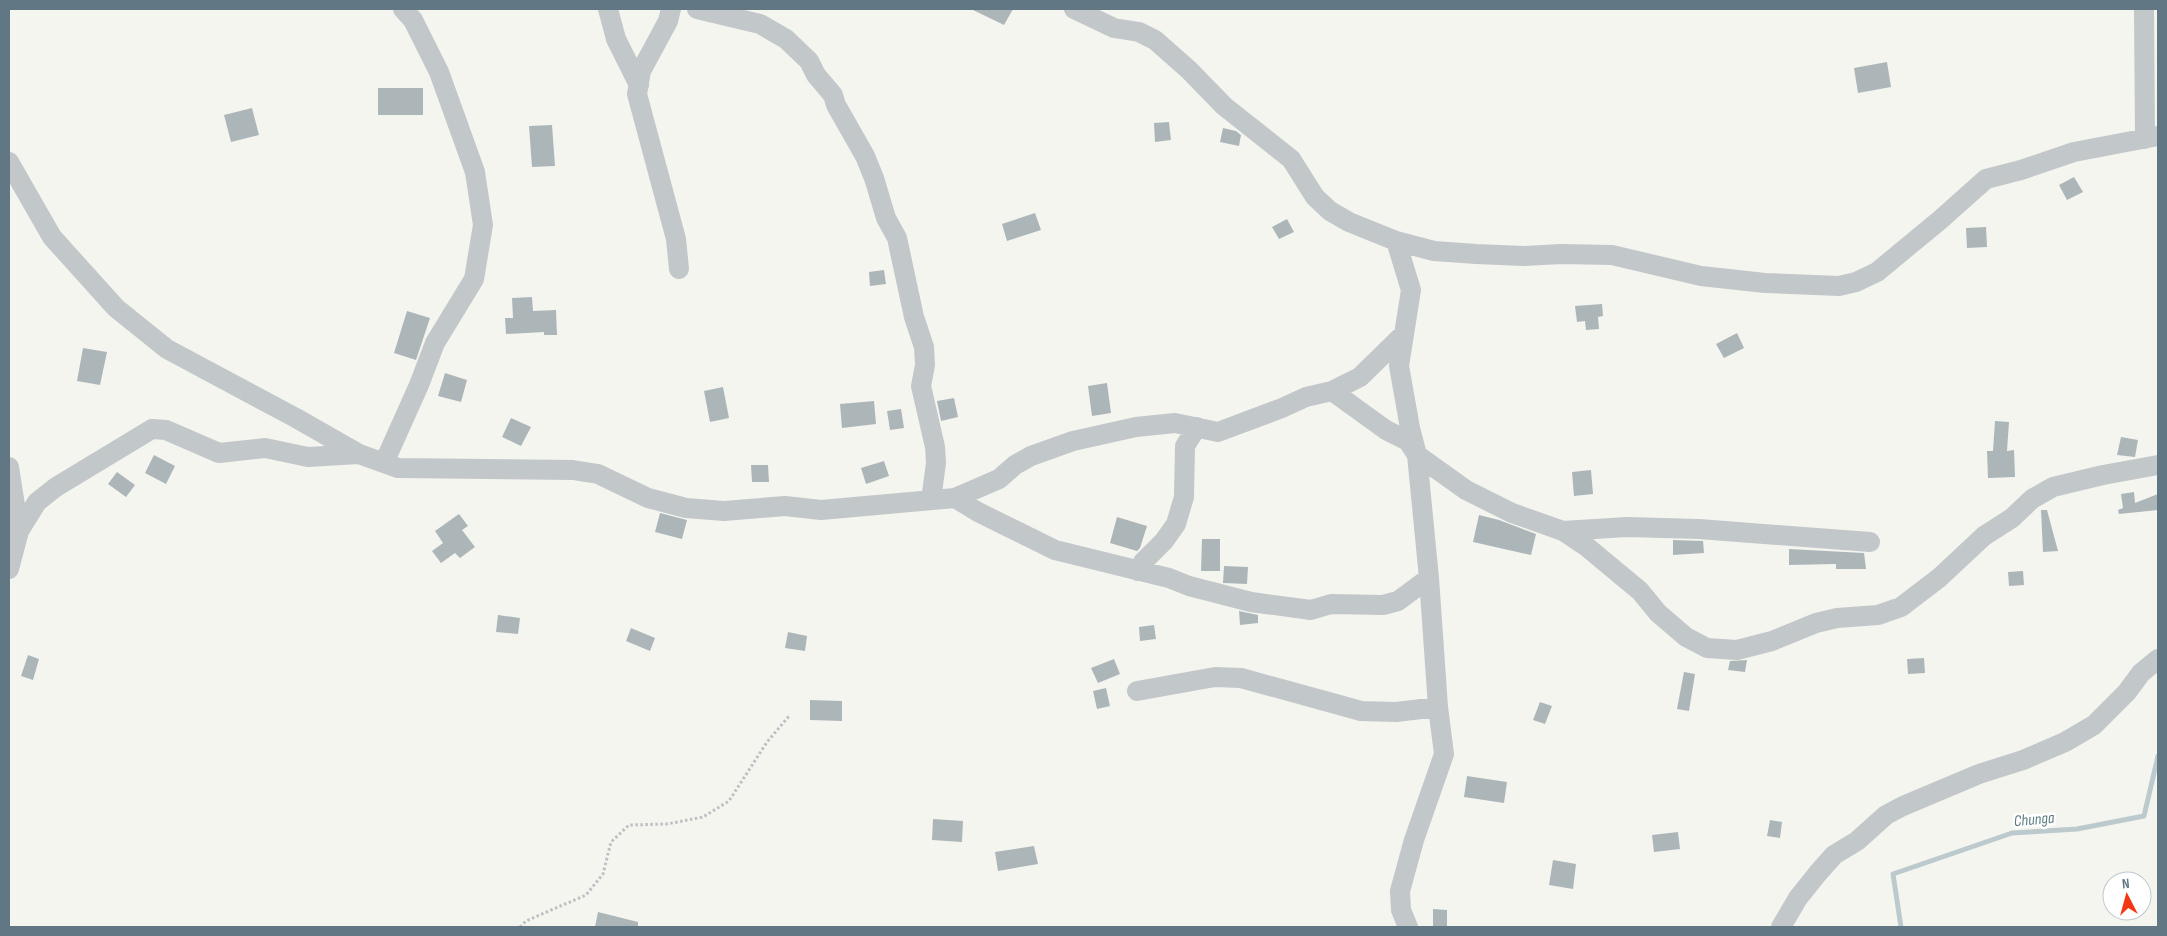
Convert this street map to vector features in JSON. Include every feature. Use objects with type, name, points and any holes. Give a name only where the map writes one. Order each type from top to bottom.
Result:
[{"type":"street","points":[[384,463],[419,385],[435,343],[474,279],[483,225],[474,172],[439,72],[413,20],[403,9]]},
{"type":"street","points":[[608,9],[616,39],[639,85]]},
{"type":"street","points":[[671,9],[668,20],[641,71],[637,94],[676,239],[679,269]]},
{"type":"street","points":[[697,9],[760,24],[786,39],[801,52],[833,95],[836,105],[865,156],[886,218],[897,238],[914,317],[924,347],[925,365],[921,386],[935,447],[936,463],[931,500]]},
{"type":"street","points":[[1074,9],[1114,28],[1139,32],[1154,40],[1189,70],[1224,106],[1292,159],[1315,197],[1330,211],[1349,222],[1396,241],[1434,251],[1476,254],[1524,256],[1561,254],[1612,255],[1701,276],[1765,283],[1838,286],[1856,282],[1878,272],[1986,178],[2021,170],[2074,152],[2152,137],[2144,9]]},
{"type":"street","points":[[9,162],[52,237],[116,308],[167,349],[359,454],[398,468],[573,470],[598,474],[648,498],[686,508],[724,511],[785,506],[821,510],[955,498],[999,478],[1015,465],[1031,456],[1073,441],[1136,427],[1175,423],[1218,432],[1306,397],[1332,391],[1360,377],[1403,335]]},
{"type":"street","points":[[1396,241],[1411,290],[1399,366],[1410,428],[1417,455],[1429,578],[1438,707],[1444,754],[1414,840],[1400,891],[1401,910],[1408,927]]},
{"type":"street","points":[[1332,391],[1386,430],[1408,440],[1417,455],[1466,490],[1484,501],[1512,513],[1563,531],[1587,547],[1640,591],[1658,613],[1686,637],[1707,648],[1737,650],[1772,641],[1816,622],[1838,618],[1878,615],[1901,607],[1939,578],[1984,536],[2012,518],[2032,499],[2053,487],[2158,465]]},
{"type":"street","points":[[1138,571],[1143,562],[1176,524],[1184,497],[1185,446],[1196,427]]},
{"type":"street","points":[[9,569],[19,531],[37,502],[56,487],[152,429],[166,430],[219,452],[266,448],[308,457],[359,454]]},
{"type":"street","points":[[9,467],[19,531]]},
{"type":"street","points":[[955,498],[978,512],[1055,550],[1169,578],[1209,592],[1250,602],[1311,610],[1331,604],[1383,605],[1398,601],[1429,578]]},
{"type":"street","points":[[1563,531],[1627,527],[1699,529],[1870,542]]},
{"type":"street","points":[[1781,927],[1798,898],[1818,873],[1834,856],[1857,842],[1886,815],[1979,774],[2023,760],[2065,742],[2094,725],[2127,692],[2140,673],[2158,659]]},
{"type":"street","points":[[1137,691],[1215,677],[1241,678],[1362,710],[1396,712],[1438,707]]},
{"type":"path","points":[[520,927],[526,921],[586,895],[603,874],[611,842],[629,825],[667,824],[703,817],[729,801],[767,742],[790,715]]},
{"type":"building","points":[[971,9],[1013,9],[1004,25]]},
{"type":"building","points":[[1887,62],[1891,87],[1858,93],[1854,68]]},
{"type":"building","points":[[378,88],[423,88],[423,115],[378,115]]},
{"type":"building","points":[[252,108],[259,135],[231,142],[224,115]]},
{"type":"building","points":[[1169,122],[1171,140],[1155,142],[1154,123]]},
{"type":"building","points":[[552,125],[555,166],[532,167],[529,126]]},
{"type":"building","points":[[1223,128],[1236,131],[1241,135],[1239,146],[1220,142]]},
{"type":"building","points":[[2074,177],[2083,192],[2067,200],[2059,185]]},
{"type":"building","points":[[1035,213],[1041,230],[1007,241],[1002,224]]},
{"type":"building","points":[[1287,219],[1294,232],[1279,239],[1272,227]]},
{"type":"building","points":[[1986,227],[1987,247],[1967,248],[1966,228]]},
{"type":"building","points":[[884,270],[886,284],[870,286],[869,272]]},
{"type":"building","points":[[532,297],[533,311],[556,310],[557,335],[544,335],[544,332],[506,334],[505,318],[513,318],[512,298]]},
{"type":"building","points":[[1602,304],[1603,316],[1598,317],[1599,329],[1586,330],[1585,321],[1577,322],[1575,306]]},
{"type":"building","points":[[407,311],[430,318],[416,360],[394,353]]},
{"type":"building","points":[[1737,333],[1744,348],[1724,358],[1716,344]]},
{"type":"building","points":[[83,348],[107,352],[100,385],[77,381]]},
{"type":"building","points":[[445,373],[467,380],[461,402],[438,396]]},
{"type":"building","points":[[1107,383],[1111,413],[1092,416],[1088,386]]},
{"type":"building","points":[[723,387],[729,418],[710,422],[704,391]]},
{"type":"building","points":[[954,398],[958,417],[941,421],[937,401]]},
{"type":"building","points":[[874,401],[876,424],[842,428],[840,404]]},
{"type":"building","points":[[901,409],[904,428],[890,430],[887,411]]},
{"type":"building","points":[[511,418],[531,427],[521,446],[502,437]]},
{"type":"building","points":[[1995,421],[2009,422],[2007,451],[2014,450],[2015,477],[1988,478],[1987,451],[1993,451]]},
{"type":"building","points":[[2121,437],[2138,440],[2135,457],[2117,455]]},
{"type":"building","points":[[154,455],[175,466],[166,484],[145,473]]},
{"type":"building","points":[[884,461],[889,476],[866,484],[861,468]]},
{"type":"building","points":[[751,465],[768,465],[769,482],[752,482]]},
{"type":"building","points":[[1591,470],[1593,494],[1574,496],[1572,472]]},
{"type":"building","points":[[117,472],[135,485],[126,497],[108,484]]},
{"type":"building","points":[[2134,492],[2135,503],[2158,494],[2158,510],[2119,514],[2118,510],[2123,508],[2121,494]]},
{"type":"building","points":[[2041,510],[2047,510],[2058,551],[2043,552]]},
{"type":"building","points":[[660,513],[687,520],[682,539],[655,532]]},
{"type":"building","points":[[459,514],[468,526],[462,530],[475,547],[460,558],[455,553],[441,563],[432,551],[443,543],[435,531]]},
{"type":"building","points":[[1479,515],[1499,520],[1536,534],[1531,555],[1473,542]]},
{"type":"building","points":[[1117,517],[1147,526],[1140,548],[1137,551],[1110,543]]},
{"type":"building","points":[[1202,539],[1220,539],[1220,571],[1201,571]]},
{"type":"building","points":[[1673,540],[1703,541],[1704,553],[1673,555]]},
{"type":"building","points":[[1789,549],[1864,553],[1866,569],[1836,569],[1836,564],[1789,565]]},
{"type":"building","points":[[1224,566],[1248,567],[1247,584],[1223,583]]},
{"type":"building","points":[[2023,571],[2024,585],[2009,586],[2008,572]]},
{"type":"building","points":[[1239,611],[1258,615],[1258,623],[1240,625]]},
{"type":"building","points":[[498,615],[520,618],[518,634],[496,632]]},
{"type":"building","points":[[1154,625],[1156,639],[1140,641],[1139,627]]},
{"type":"building","points":[[631,628],[655,638],[650,651],[626,641]]},
{"type":"building","points":[[788,632],[807,636],[805,651],[785,648]]},
{"type":"building","points":[[28,655],[39,659],[33,680],[21,676]]},
{"type":"building","points":[[1924,658],[1925,673],[1908,674],[1907,659]]},
{"type":"building","points":[[1114,659],[1120,674],[1098,683],[1091,668]]},
{"type":"building","points":[[1747,660],[1745,672],[1728,670],[1730,661]]},
{"type":"building","points":[[1684,672],[1695,674],[1689,711],[1677,709]]},
{"type":"building","points":[[1106,688],[1110,706],[1097,709],[1093,691]]},
{"type":"building","points":[[810,700],[842,701],[842,721],[810,720]]},
{"type":"building","points":[[1540,702],[1552,706],[1545,724],[1533,720]]},
{"type":"building","points":[[1467,776],[1507,782],[1504,803],[1464,797]]},
{"type":"building","points":[[933,819],[963,821],[962,842],[932,840]]},
{"type":"building","points":[[1770,820],[1782,822],[1780,838],[1767,836]]},
{"type":"building","points":[[1678,832],[1680,849],[1654,852],[1652,835]]},
{"type":"building","points":[[1034,846],[1038,864],[998,871],[995,852]]},
{"type":"building","points":[[1553,860],[1576,864],[1573,889],[1549,885]]},
{"type":"building","points":[[1433,909],[1447,910],[1447,927],[1433,927]]},
{"type":"building","points":[[598,912],[638,922],[638,927],[595,927]]},
{"type":"waterway","name":"Chunga","points":[[1901,927],[1893,874],[2012,833],[2077,829],[2144,816],[2158,756]]}]
